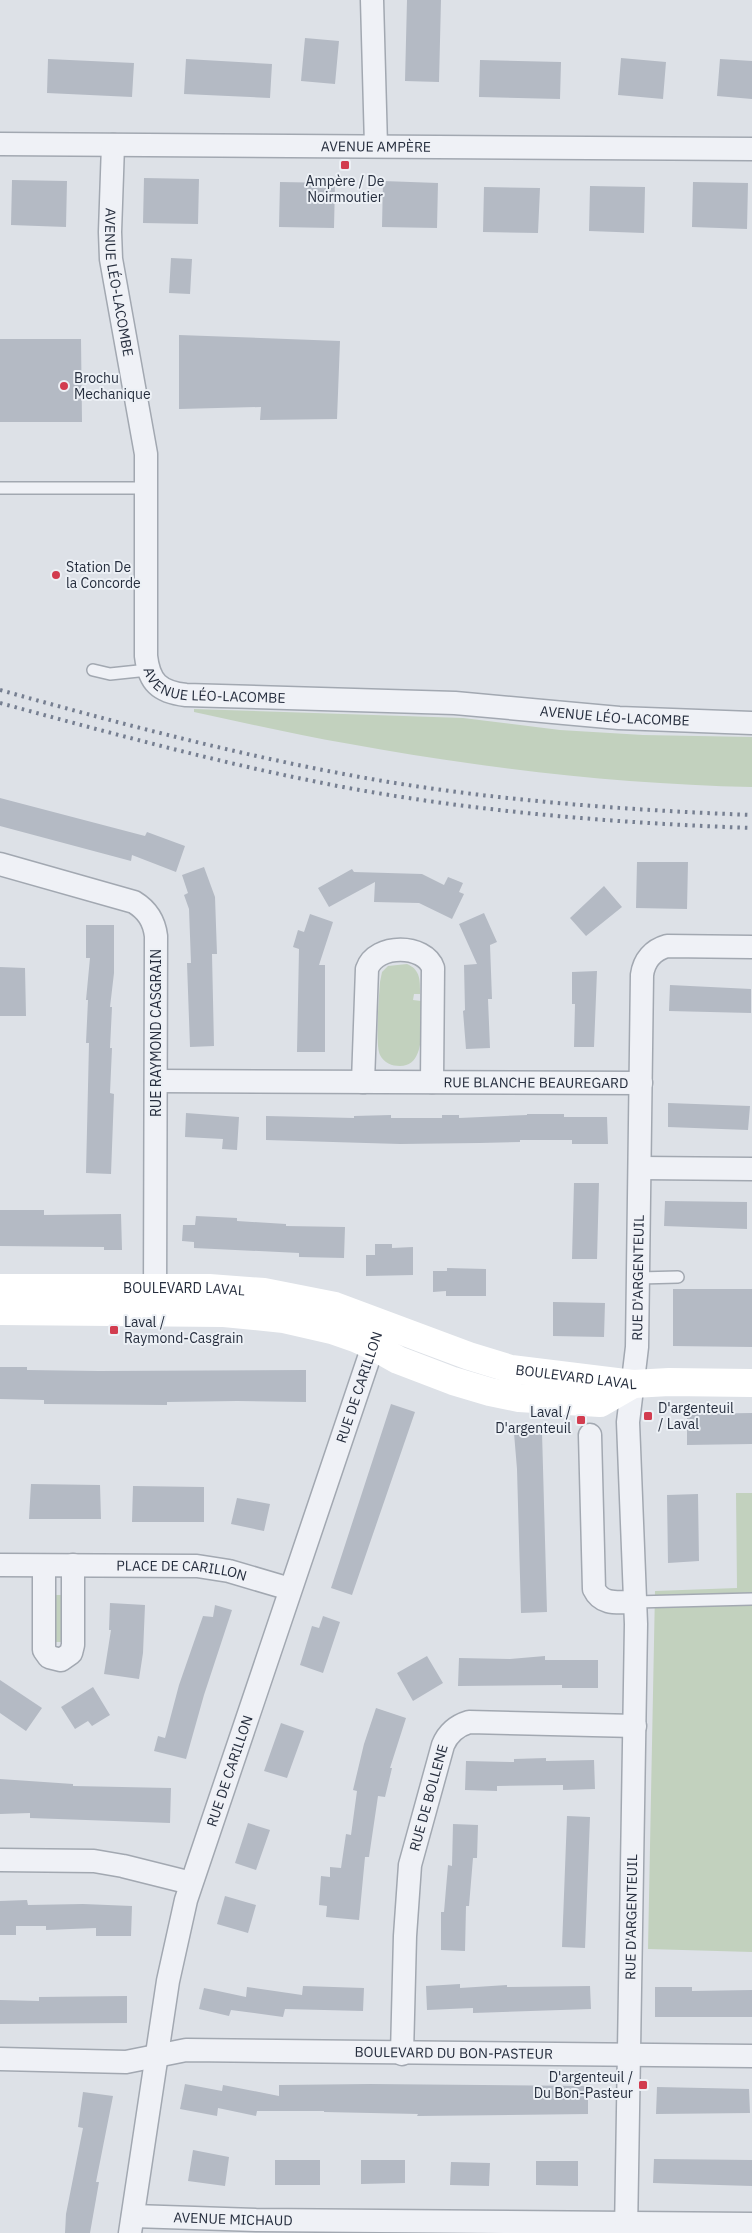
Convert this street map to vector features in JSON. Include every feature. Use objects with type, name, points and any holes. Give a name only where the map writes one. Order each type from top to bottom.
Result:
[{"type":"street","points":[[372,0],[376,146]]},
{"type":"street","name":"AVENUE AMPÈRE","points":[[0,144],[752,149]]},
{"type":"street","name":"AVENUE LÉO-LACOMBE","points":[[113,145],[111,259],[144,446],[147,488],[146,656],[148,670],[154,681],[164,689],[186,695],[455,703],[628,719],[752,723]]},
{"type":"street","name":"RUE RAYMOND CASGRAIN","points":[[0,864],[134,902],[151,918],[156,936],[155,1300]]},
{"type":"street","name":"RUE D'ARGENTEUIL","points":[[626,2228],[635,1726],[635,1602],[628,1422],[638,1347],[641,1168],[641,982],[643,969],[650,956],[656,950],[667,946],[752,947]]},
{"type":"street","name":"RUE BLANCHE BEAUREGARD","points":[[363,1082],[367,969],[374,957],[382,952],[393,950],[419,952],[426,957],[433,968],[432,1082]]},
{"type":"street","name":"RUE BLANCHE BEAUREGARD","points":[[156,1081],[641,1083]]},
{"type":"street","points":[[641,1168],[752,1169]]},
{"type":"street","name":"BOULEVARD LAVAL","points":[[0,1288],[155,1300],[224,1313],[269,1317],[332,1330],[377,1334],[469,1356],[511,1369],[632,1384],[669,1382],[752,1383]]},
{"type":"street","name":"BOULEVARD LAVAL","points":[[0,1311],[155,1300]]},
{"type":"street","name":"RUE DE CARILLON","points":[[132,2224],[171,1963],[191,1883],[377,1334]]},
{"type":"street","points":[[590,1435],[594,1589],[598,1596],[608,1602],[635,1602]]},
{"type":"street","points":[[44,1566],[44,1650],[49,1657],[61,1660],[71,1653],[73,1645],[73,1565]]},
{"type":"street","name":"PLACE DE CARILLON","points":[[0,1566],[73,1565],[214,1568],[290,1589]]},
{"type":"street","name":"RUE DE BOLLENE","points":[[402,2054],[406,1909],[410,1865],[443,1745],[448,1734],[458,1726],[469,1722],[635,1726]]},
{"type":"street","points":[[0,1860],[94,1861],[124,1866],[191,1883]]},
{"type":"street","name":"BOULEVARD DU BON-PASTEUR","points":[[0,2059],[126,2062],[186,2050],[402,2054],[752,2056]]},
{"type":"street","name":"AVENUE MICHAUD","points":[[132,2224],[256,2220],[626,2228],[752,2224]]},
{"type":"lane","points":[[0,488],[147,488]]},
{"type":"lane","points":[[93,670],[110,674],[148,670]]},
{"type":"lane","points":[[639,1278],[678,1277]]},
{"type":"lane","points":[[635,1602],[752,1599]]},
{"type":"green space","points":[[194,709],[463,718],[560,730],[643,735],[752,737],[752,787],[600,778],[500,767],[400,753],[311,737],[194,712]]},
{"type":"green space","points":[[407,964],[415,969],[420,980],[420,994],[414,994],[413,1000],[421,1001],[421,1041],[415,1059],[409,1064],[397,1066],[388,1064],[380,1055],[378,1020],[380,982],[382,972],[388,966]]},
{"type":"green space","points":[[736,1493],[752,1493],[752,1952],[648,1949],[655,1591],[737,1588]]},
{"type":"green space","points":[[54,1595],[63,1595],[61,1642],[56,1642]]},
{"type":"building","points":[[407,0],[441,0],[439,82],[405,81]]},
{"type":"building","points":[[305,38],[339,41],[335,84],[301,81]]},
{"type":"building","points":[[621,58],[666,62],[663,99],[618,95]]},
{"type":"building","points":[[48,59],[134,63],[132,97],[47,93]]},
{"type":"building","points":[[186,59],[272,64],[270,98],[184,94]]},
{"type":"building","points":[[720,59],[752,61],[752,99],[717,96]]},
{"type":"building","points":[[480,60],[561,62],[560,99],[479,97]]},
{"type":"building","points":[[144,178],[199,179],[198,224],[143,223]]},
{"type":"building","points":[[12,180],[67,181],[66,227],[11,225]]},
{"type":"building","points":[[383,181],[438,183],[437,228],[382,227]]},
{"type":"building","points":[[280,182],[335,183],[334,228],[279,227]]},
{"type":"building","points":[[693,182],[748,183],[747,229],[692,227]]},
{"type":"building","points":[[590,186],[645,187],[644,233],[589,231]]},
{"type":"building","points":[[484,187],[540,188],[538,233],[483,232]]},
{"type":"building","points":[[171,258],[192,259],[190,294],[169,293]]},
{"type":"building","points":[[179,335],[340,341],[337,419],[260,420],[261,407],[179,409]]},
{"type":"building","points":[[0,339],[81,339],[82,422],[0,422]]},
{"type":"building","points":[[0,798],[145,836],[147,832],[185,846],[176,872],[132,855],[131,861],[0,826]]},
{"type":"building","points":[[637,862],[688,862],[687,909],[636,908]]},
{"type":"building","points":[[204,867],[215,897],[217,954],[212,954],[214,1046],[190,1047],[187,963],[191,963],[189,909],[184,895],[188,893],[182,875]]},
{"type":"building","points":[[352,869],[354,872],[422,874],[444,885],[448,877],[463,883],[459,892],[464,894],[452,919],[419,903],[374,902],[375,882],[329,907],[318,888]]},
{"type":"building","points":[[604,886],[622,907],[586,936],[570,918]]},
{"type":"building","points":[[484,913],[497,942],[490,945],[492,999],[488,999],[490,1048],[466,1049],[463,1011],[465,1010],[464,965],[477,964],[459,924]]},
{"type":"building","points":[[310,914],[333,922],[319,965],[325,965],[325,1052],[297,1052],[299,949],[293,947],[298,930],[304,932]]},
{"type":"building","points":[[86,925],[114,925],[114,973],[110,1007],[112,1007],[110,1048],[112,1048],[110,1093],[114,1094],[111,1174],[86,1173],[89,1043],[86,1043],[88,1000],[86,1000],[90,958],[86,958]]},
{"type":"building","points":[[0,967],[25,968],[26,1016],[0,1016]]},
{"type":"building","points":[[597,971],[594,1047],[574,1047],[575,1004],[572,1004],[572,972]]},
{"type":"building","points":[[670,985],[751,989],[751,1013],[669,1011]]},
{"type":"building","points":[[668,1103],[750,1106],[748,1130],[668,1127]]},
{"type":"building","points":[[186,1113],[239,1117],[237,1150],[222,1149],[223,1139],[185,1137]]},
{"type":"building","points":[[564,1114],[564,1117],[607,1117],[608,1144],[572,1144],[572,1140],[400,1144],[266,1140],[266,1116],[354,1118],[354,1116],[391,1115],[391,1118],[442,1118],[442,1115],[459,1115],[459,1118]]},
{"type":"building","points":[[574,1183],[599,1183],[597,1259],[572,1259]]},
{"type":"building","points":[[665,1201],[747,1202],[747,1229],[664,1226]]},
{"type":"building","points":[[0,1210],[44,1210],[44,1215],[121,1214],[122,1250],[104,1250],[104,1247],[0,1246]]},
{"type":"building","points":[[196,1216],[237,1218],[237,1221],[286,1224],[286,1226],[345,1227],[344,1258],[299,1257],[299,1253],[194,1248],[194,1242],[182,1241],[183,1225],[195,1225]]},
{"type":"building","points":[[375,1244],[392,1244],[392,1248],[413,1247],[413,1275],[366,1276],[366,1255],[375,1255]]},
{"type":"building","points":[[447,1268],[486,1269],[486,1296],[446,1296],[446,1291],[433,1292],[433,1271],[447,1271]]},
{"type":"building","points":[[673,1289],[752,1289],[752,1347],[673,1346]]},
{"type":"building","points":[[553,1302],[605,1303],[604,1337],[553,1336]]},
{"type":"building","points":[[0,1367],[27,1367],[27,1370],[99,1371],[306,1370],[306,1402],[167,1402],[167,1405],[44,1404],[44,1400],[0,1399]]},
{"type":"building","points":[[391,1404],[415,1412],[352,1595],[331,1588]]},
{"type":"building","points":[[752,1413],[752,1444],[687,1445],[687,1414]]},
{"type":"building","points":[[542,1432],[547,1612],[521,1613],[517,1469],[514,1433]]},
{"type":"building","points":[[31,1484],[100,1485],[101,1519],[29,1519]]},
{"type":"building","points":[[133,1486],[204,1487],[204,1522],[132,1522]]},
{"type":"building","points":[[698,1494],[699,1561],[668,1563],[667,1495]]},
{"type":"building","points":[[237,1498],[270,1504],[264,1531],[231,1524]]},
{"type":"building","points":[[110,1603],[145,1605],[143,1653],[139,1679],[104,1674],[111,1630],[109,1630]]},
{"type":"building","points":[[215,1605],[232,1610],[204,1695],[186,1759],[154,1751],[158,1736],[165,1738],[179,1685],[203,1616],[213,1617]]},
{"type":"building","points":[[323,1616],[340,1622],[323,1673],[300,1665],[312,1626],[319,1628]]},
{"type":"building","points":[[427,1656],[443,1683],[413,1701],[397,1673]]},
{"type":"building","points":[[545,1656],[545,1660],[598,1660],[598,1688],[562,1688],[562,1685],[458,1686],[459,1658],[510,1659]]},
{"type":"building","points":[[0,1680],[42,1708],[26,1731],[0,1713]]},
{"type":"building","points":[[93,1687],[110,1715],[92,1726],[88,1721],[75,1729],[61,1707]]},
{"type":"building","points":[[376,1708],[406,1718],[390,1768],[392,1768],[385,1797],[378,1796],[369,1857],[365,1857],[359,1920],[326,1917],[327,1906],[319,1905],[321,1876],[330,1877],[330,1867],[341,1868],[346,1834],[351,1835],[357,1791],[353,1790],[364,1744]]},
{"type":"building","points":[[281,1723],[304,1731],[287,1778],[264,1771]]},
{"type":"building","points":[[546,1758],[546,1761],[594,1760],[595,1789],[563,1790],[563,1785],[497,1786],[497,1791],[465,1790],[466,1761],[514,1762],[514,1759]]},
{"type":"building","points":[[0,1779],[73,1784],[73,1786],[171,1788],[170,1823],[30,1818],[30,1813],[0,1814]]},
{"type":"building","points":[[567,1816],[590,1817],[585,1948],[562,1947]]},
{"type":"building","points":[[248,1823],[270,1830],[256,1870],[235,1863]]},
{"type":"building","points":[[453,1824],[478,1825],[477,1858],[473,1858],[469,1906],[466,1906],[465,1951],[441,1950],[441,1912],[444,1912],[448,1865],[452,1866]]},
{"type":"building","points":[[225,1896],[256,1905],[248,1933],[217,1924]]},
{"type":"building","points":[[27,1900],[28,1905],[83,1904],[132,1906],[131,1936],[96,1936],[96,1928],[46,1930],[46,1926],[16,1926],[16,1935],[0,1935],[0,1901]]},
{"type":"building","points":[[460,1984],[460,1988],[507,1985],[507,1987],[590,1986],[591,2009],[473,2013],[473,2008],[427,2010],[426,1986]]},
{"type":"building","points":[[303,1986],[364,1988],[363,2011],[285,2009],[283,2017],[231,2010],[229,2016],[199,2009],[204,1988],[246,1997],[247,1987],[302,1995]]},
{"type":"building","points":[[655,1987],[692,1987],[692,1991],[752,1990],[752,2017],[655,2017]]},
{"type":"building","points":[[127,1996],[127,2023],[0,2024],[0,2000],[39,2001],[39,1997]]},
{"type":"building","points":[[185,2084],[222,2091],[223,2085],[279,2096],[279,2085],[588,2086],[588,2114],[417,2116],[418,2114],[257,2111],[256,2116],[218,2108],[217,2116],[180,2109]]},
{"type":"building","points":[[657,2087],[749,2089],[750,2113],[656,2114]]},
{"type":"building","points":[[83,2092],[113,2096],[96,2182],[99,2182],[90,2233],[65,2233],[66,2214],[83,2128],[78,2127]]},
{"type":"building","points":[[193,2150],[229,2157],[225,2186],[188,2181]]},
{"type":"building","points":[[654,2159],[752,2160],[752,2186],[653,2183]]},
{"type":"building","points":[[275,2160],[320,2160],[320,2185],[275,2185]]},
{"type":"building","points":[[361,2160],[405,2160],[405,2183],[361,2184]]},
{"type":"building","points":[[536,2161],[578,2161],[578,2186],[536,2185]]},
{"type":"building","points":[[451,2162],[490,2163],[489,2186],[450,2185]]},
{"type":"railway","points":[[0,690],[188,740],[282,762],[377,780],[470,794],[564,804],[752,815]]},
{"type":"railway","points":[[0,703],[214,759],[394,796],[547,815],[649,823],[752,828]]},
{"type":"place","name":"Ampère / De Noirmoutier","points":[[345,165]]},
{"type":"place","name":"Brochu Mechanique","points":[[64,386]]},
{"type":"place","name":"Station De la Concorde","points":[[56,575]]},
{"type":"place","name":"Laval / Raymond-Casgrain","points":[[114,1330]]},
{"type":"place","name":"D'argenteuil / Laval","points":[[648,1416]]},
{"type":"place","name":"Laval / D'argenteuil","points":[[581,1420]]},
{"type":"place","name":"D'argenteuil / Du Bon-Pasteur","points":[[643,2085]]}]
